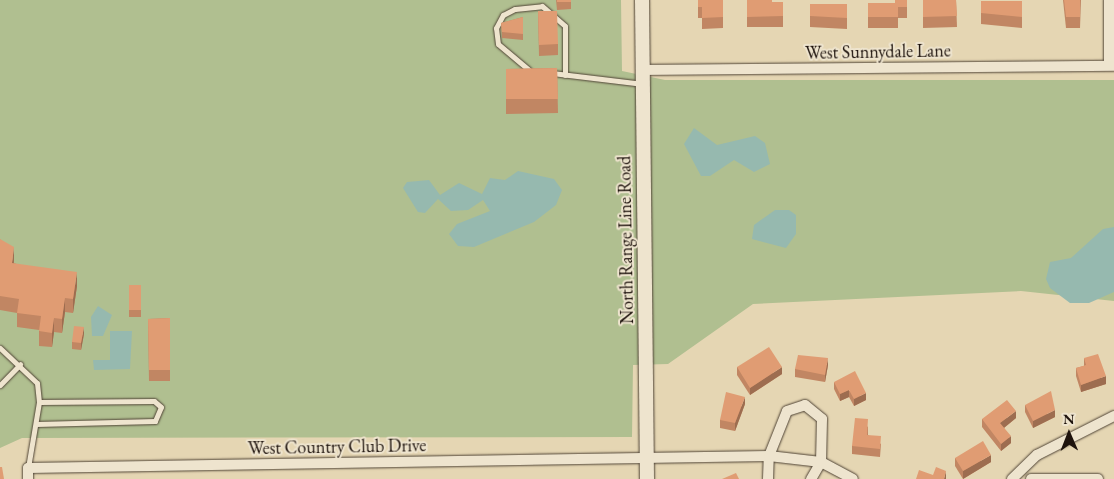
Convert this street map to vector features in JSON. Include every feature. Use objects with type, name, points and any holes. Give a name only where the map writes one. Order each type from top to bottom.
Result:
[{"type":"street","name":"North Range Line Road","points":[[642,0],[647,479]]},
{"type":"street","points":[[1109,0],[1112,66]]},
{"type":"street","name":"West Sunnydale Lane","points":[[643,77],[1112,66]]},
{"type":"street","points":[[768,479],[769,456],[787,411],[805,405],[822,419],[821,462],[811,479]]},
{"type":"street","points":[[1012,479],[1037,455],[1114,416]]},
{"type":"street","name":"West Country Club Drive","points":[[28,468],[769,456],[821,462]]},
{"type":"street","points":[[821,462],[853,479]]},
{"type":"street","points":[[28,468],[28,479]]},
{"type":"street","points":[[1031,479],[1079,476],[1098,479]]},
{"type":"lane","points":[[565,75],[566,35],[561,19],[534,5],[503,15],[495,36],[508,56],[525,69],[565,75],[643,77]]},
{"type":"lane","points":[[0,348],[20,364],[36,383],[39,402],[28,468]]},
{"type":"lane","points":[[0,386],[20,364]]},
{"type":"lane","points":[[36,424],[155,421],[160,415],[160,407],[154,401],[39,402]]},
{"type":"green space","points":[[0,0],[621,0],[622,71],[665,80],[1114,80],[1114,301],[1021,291],[753,304],[668,364],[633,365],[632,437],[22,438],[0,448]]},
{"type":"water","points":[[694,128],[717,145],[755,136],[765,143],[770,164],[754,172],[734,160],[710,176],[701,176],[684,144]]},
{"type":"water","points":[[518,171],[554,179],[562,190],[556,205],[534,222],[474,247],[458,246],[449,234],[457,224],[490,211],[483,200],[468,210],[451,211],[438,199],[425,213],[418,212],[403,188],[407,182],[429,180],[440,195],[459,183],[482,194],[490,178],[505,180]]},
{"type":"water","points":[[775,210],[789,210],[796,215],[796,234],[786,248],[752,239],[754,225]]},
{"type":"water","points":[[1114,227],[1114,292],[1089,303],[1070,303],[1050,288],[1046,279],[1050,262],[1071,258],[1103,229]]},
{"type":"water","points":[[98,306],[112,315],[103,336],[92,336],[91,317]]},
{"type":"water","points":[[110,331],[132,331],[130,369],[94,370],[93,360],[110,360]]},
{"type":"building","points":[[557,0],[571,0],[571,2],[557,2]]},
{"type":"building","points":[[698,0],[723,0],[723,17],[702,18],[702,7],[698,7]]},
{"type":"building","points":[[747,0],[783,2],[783,16],[747,17]]},
{"type":"building","points":[[895,0],[907,0],[907,7],[898,7],[898,17],[868,17],[868,3],[895,3]]},
{"type":"building","points":[[923,0],[956,0],[957,16],[923,17]]},
{"type":"building","points":[[1064,0],[1080,0],[1080,17],[1066,17]]},
{"type":"building","points":[[981,1],[1022,1],[1022,17],[981,13]]},
{"type":"building","points":[[810,4],[847,4],[847,18],[810,16]]},
{"type":"building","points":[[538,11],[557,11],[558,44],[539,45]]},
{"type":"building","points":[[523,17],[523,34],[502,32],[501,23]]},
{"type":"building","points":[[557,68],[558,99],[506,99],[506,69]]},
{"type":"building","points":[[0,239],[14,247],[12,263],[77,272],[73,299],[65,298],[62,319],[54,318],[52,333],[39,331],[41,316],[17,313],[19,299],[0,296]]},
{"type":"building","points":[[129,285],[141,285],[141,310],[129,310]]},
{"type":"building","points":[[170,318],[170,370],[149,370],[148,319]]},
{"type":"building","points":[[74,326],[84,327],[81,343],[72,342]]},
{"type":"building","points":[[769,347],[782,367],[750,388],[737,367]]},
{"type":"building","points":[[1098,354],[1106,376],[1081,385],[1076,368],[1086,365],[1084,358]]},
{"type":"building","points":[[798,355],[828,358],[825,375],[795,369]]},
{"type":"building","points":[[855,371],[866,393],[854,399],[849,390],[840,394],[834,382]]},
{"type":"building","points":[[1051,391],[1055,410],[1033,421],[1025,405]]},
{"type":"building","points":[[726,392],[745,397],[735,423],[720,420]]},
{"type":"building","points":[[1007,400],[1016,411],[1000,423],[1011,436],[1001,444],[982,419]]},
{"type":"building","points":[[855,418],[868,419],[867,435],[881,436],[880,449],[852,446]]},
{"type":"building","points":[[983,441],[991,455],[963,471],[955,458]]},
{"type":"building","points":[[0,467],[2,467],[4,479],[0,479]]},
{"type":"building","points":[[936,467],[946,471],[944,479],[916,479],[919,470],[933,475]]},
{"type":"building","points":[[736,473],[739,479],[722,479]]}]
